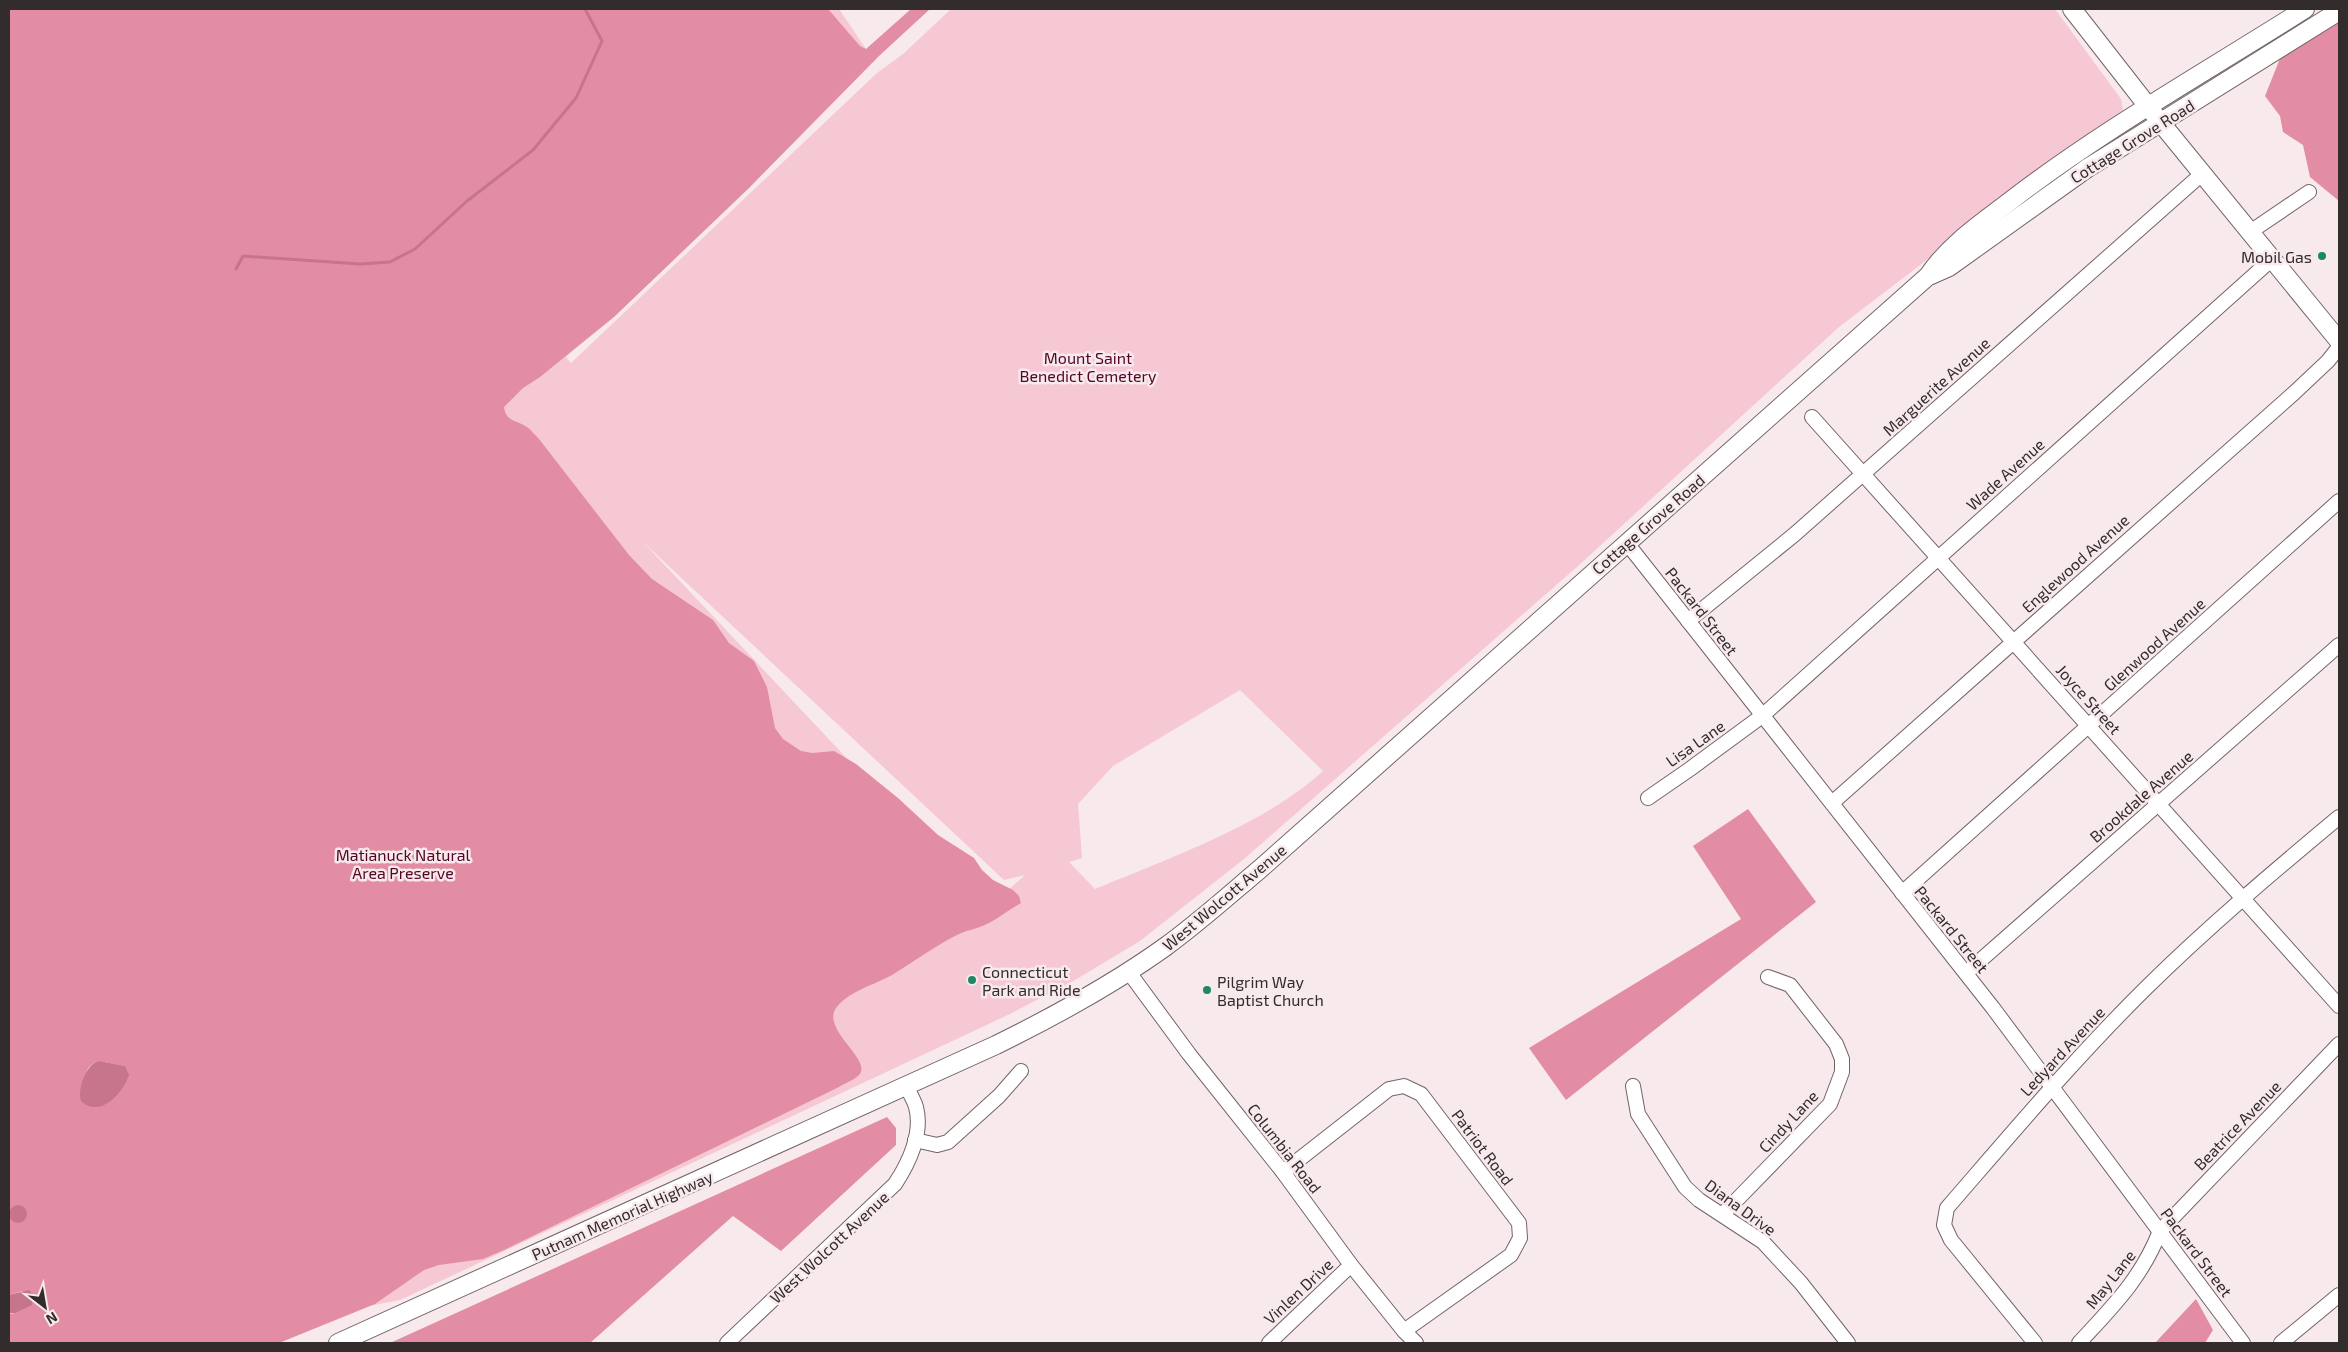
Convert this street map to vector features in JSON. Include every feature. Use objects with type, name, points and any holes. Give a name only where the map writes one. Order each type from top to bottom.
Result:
[{"type":"main road","points":[[2072,9],[2150,106],[2161,123],[2339,340]]},
{"type":"main road","name":"Cottage Grove Road","points":[[1368,773],[1626,542],[1928,276],[1940,258],[1964,237],[2029,187],[2150,106],[2305,9]]},
{"type":"main road","name":"Cottage Grove Road","points":[[1928,276],[1948,267],[2086,170],[2339,11]]},
{"type":"main road","name":"West Wolcott Avenue","points":[[906,1086],[1051,1019],[1128,971],[1205,916],[1368,773]]},
{"type":"main road","name":"Putnam Memorial Highway","points":[[338,1343],[906,1086]]},
{"type":"street","name":"Marguerite Avenue","points":[[1688,621],[1757,567],[2203,173]]},
{"type":"street","points":[[2250,232],[2309,192]]},
{"type":"street","name":"Wade Avenue","points":[[1762,716],[2272,259]]},
{"type":"street","name":"Englewood Avenue","points":[[1832,803],[2294,393],[2339,348]]},
{"type":"street","name":"Joyce Street","points":[[1812,417],[2339,1006]]},
{"type":"street","name":"Glenwood Avenue","points":[[1902,893],[2339,501]]},
{"type":"street","name":"Packard Street","points":[[1626,542],[1966,973],[2052,1085],[2243,1343]]},
{"type":"street","name":"Brookdale Avenue","points":[[1966,973],[2339,646]]},
{"type":"street","name":"Lisa Lane","points":[[1648,798],[1762,716]]},
{"type":"street","name":"Ledyard Avenue","points":[[2035,1343],[1950,1240],[1944,1225],[1947,1208],[2052,1085],[2147,988],[2243,897],[2339,817]]},
{"type":"street","name":"Columbia Road","points":[[1128,971],[1189,1054],[1283,1172],[1352,1265],[1416,1343]]},
{"type":"street","name":"Cindy Lane","points":[[1723,1214],[1830,1104],[1842,1072],[1842,1059],[1836,1044],[1790,986],[1768,977]]},
{"type":"street","name":"Beatrice Avenue","points":[[2160,1231],[2339,1044]]},
{"type":"street","points":[[915,1140],[938,1145],[948,1142],[999,1096],[1021,1072]]},
{"type":"street","name":"West Wolcott Avenue","points":[[727,1343],[883,1197],[905,1170],[915,1140],[916,1107],[906,1086]]},
{"type":"street","name":"Patriot Road","points":[[1283,1172],[1389,1089],[1404,1086],[1421,1094],[1433,1109],[1519,1223],[1520,1238],[1511,1255],[1404,1330]]},
{"type":"street","name":"Diana Drive","points":[[1633,1086],[1638,1114],[1686,1187],[1699,1200],[1763,1242],[1801,1283],[1848,1343]]},
{"type":"street","name":"May Lane","points":[[2079,1343],[2124,1295],[2150,1257],[2160,1231]]},
{"type":"street","name":"Vinlen Drive","points":[[1268,1343],[1352,1265]]},
{"type":"street","points":[[2281,1343],[2339,1295]]},
{"type":"green space","name":"Mount Saint Benedict Cemetery","points":[[9,9],[839,9],[868,52],[566,357],[571,363],[877,73],[903,54],[951,9],[2055,9],[2121,99],[2123,110],[1839,327],[1578,566],[1244,859],[1140,941],[1075,980],[1010,1014],[400,1300],[180,1343],[9,1325]],"holes":[[[643,542],[1004,880],[1025,875],[988,908]],[[1240,690],[1323,771],[1273,808],[1244,824],[1215,839],[1095,889],[1069,862],[1082,858],[1078,804],[1113,766]]]},
{"type":"green space","name":"Matianuck Natural Area Preserve","points":[[9,9],[828,9],[860,46],[866,49],[911,9],[930,9],[879,56],[749,188],[614,317],[540,377],[523,388],[504,407],[509,418],[527,427],[539,439],[629,555],[652,579],[713,620],[729,643],[754,661],[767,687],[775,728],[783,739],[801,751],[812,753],[834,751],[856,764],[898,798],[938,835],[974,858],[982,870],[993,880],[1013,890],[1019,896],[1021,903],[989,923],[945,941],[892,975],[841,1002],[836,1008],[833,1017],[835,1026],[859,1061],[861,1069],[859,1075],[852,1080],[504,1250],[483,1259],[439,1265],[424,1270],[375,1304],[279,1343],[9,1343],[9,1314],[16,1313],[31,1305],[22,1291],[9,1295]],"holes":[[[99,1061],[125,1066],[120,1090],[114,1098],[81,1087],[88,1068],[94,1063]]]},
{"type":"green space","points":[[2339,19],[2339,201],[2310,177],[2303,145],[2283,132],[2280,116],[2265,96],[2281,56]]},
{"type":"green space","points":[[1748,809],[1816,902],[1566,1100],[1529,1048],[1741,919],[1693,846]]},
{"type":"green space","points":[[887,1117],[896,1128],[896,1145],[781,1251],[733,1216],[590,1343],[390,1343]]},
{"type":"green space","points":[[2196,1299],[2213,1330],[2205,1343],[2155,1343]]},
{"type":"shaded area","points":[[99,1061],[125,1066],[129,1075],[122,1089],[110,1102],[96,1107],[88,1106],[81,1101],[80,1090],[90,1067]]},
{"type":"shaded area","points":[[14,1205],[22,1205],[27,1210],[25,1221],[14,1223],[9,1218],[9,1210]]},
{"type":"shaded area","points":[[29,1290],[33,1295],[32,1305],[16,1313],[9,1313],[9,1295]]},
{"type":"waterway","points":[[236,269],[243,256],[360,264],[390,262],[415,249],[467,201],[533,150],[576,98],[602,41],[585,9]]},
{"type":"place","name":"Mobil Gas","points":[[2322,256]]},
{"type":"place","name":"Connecticut Park and Ride","points":[[972,980]]},
{"type":"place","name":"Pilgrim Way Baptist Church","points":[[1207,990]]}]
